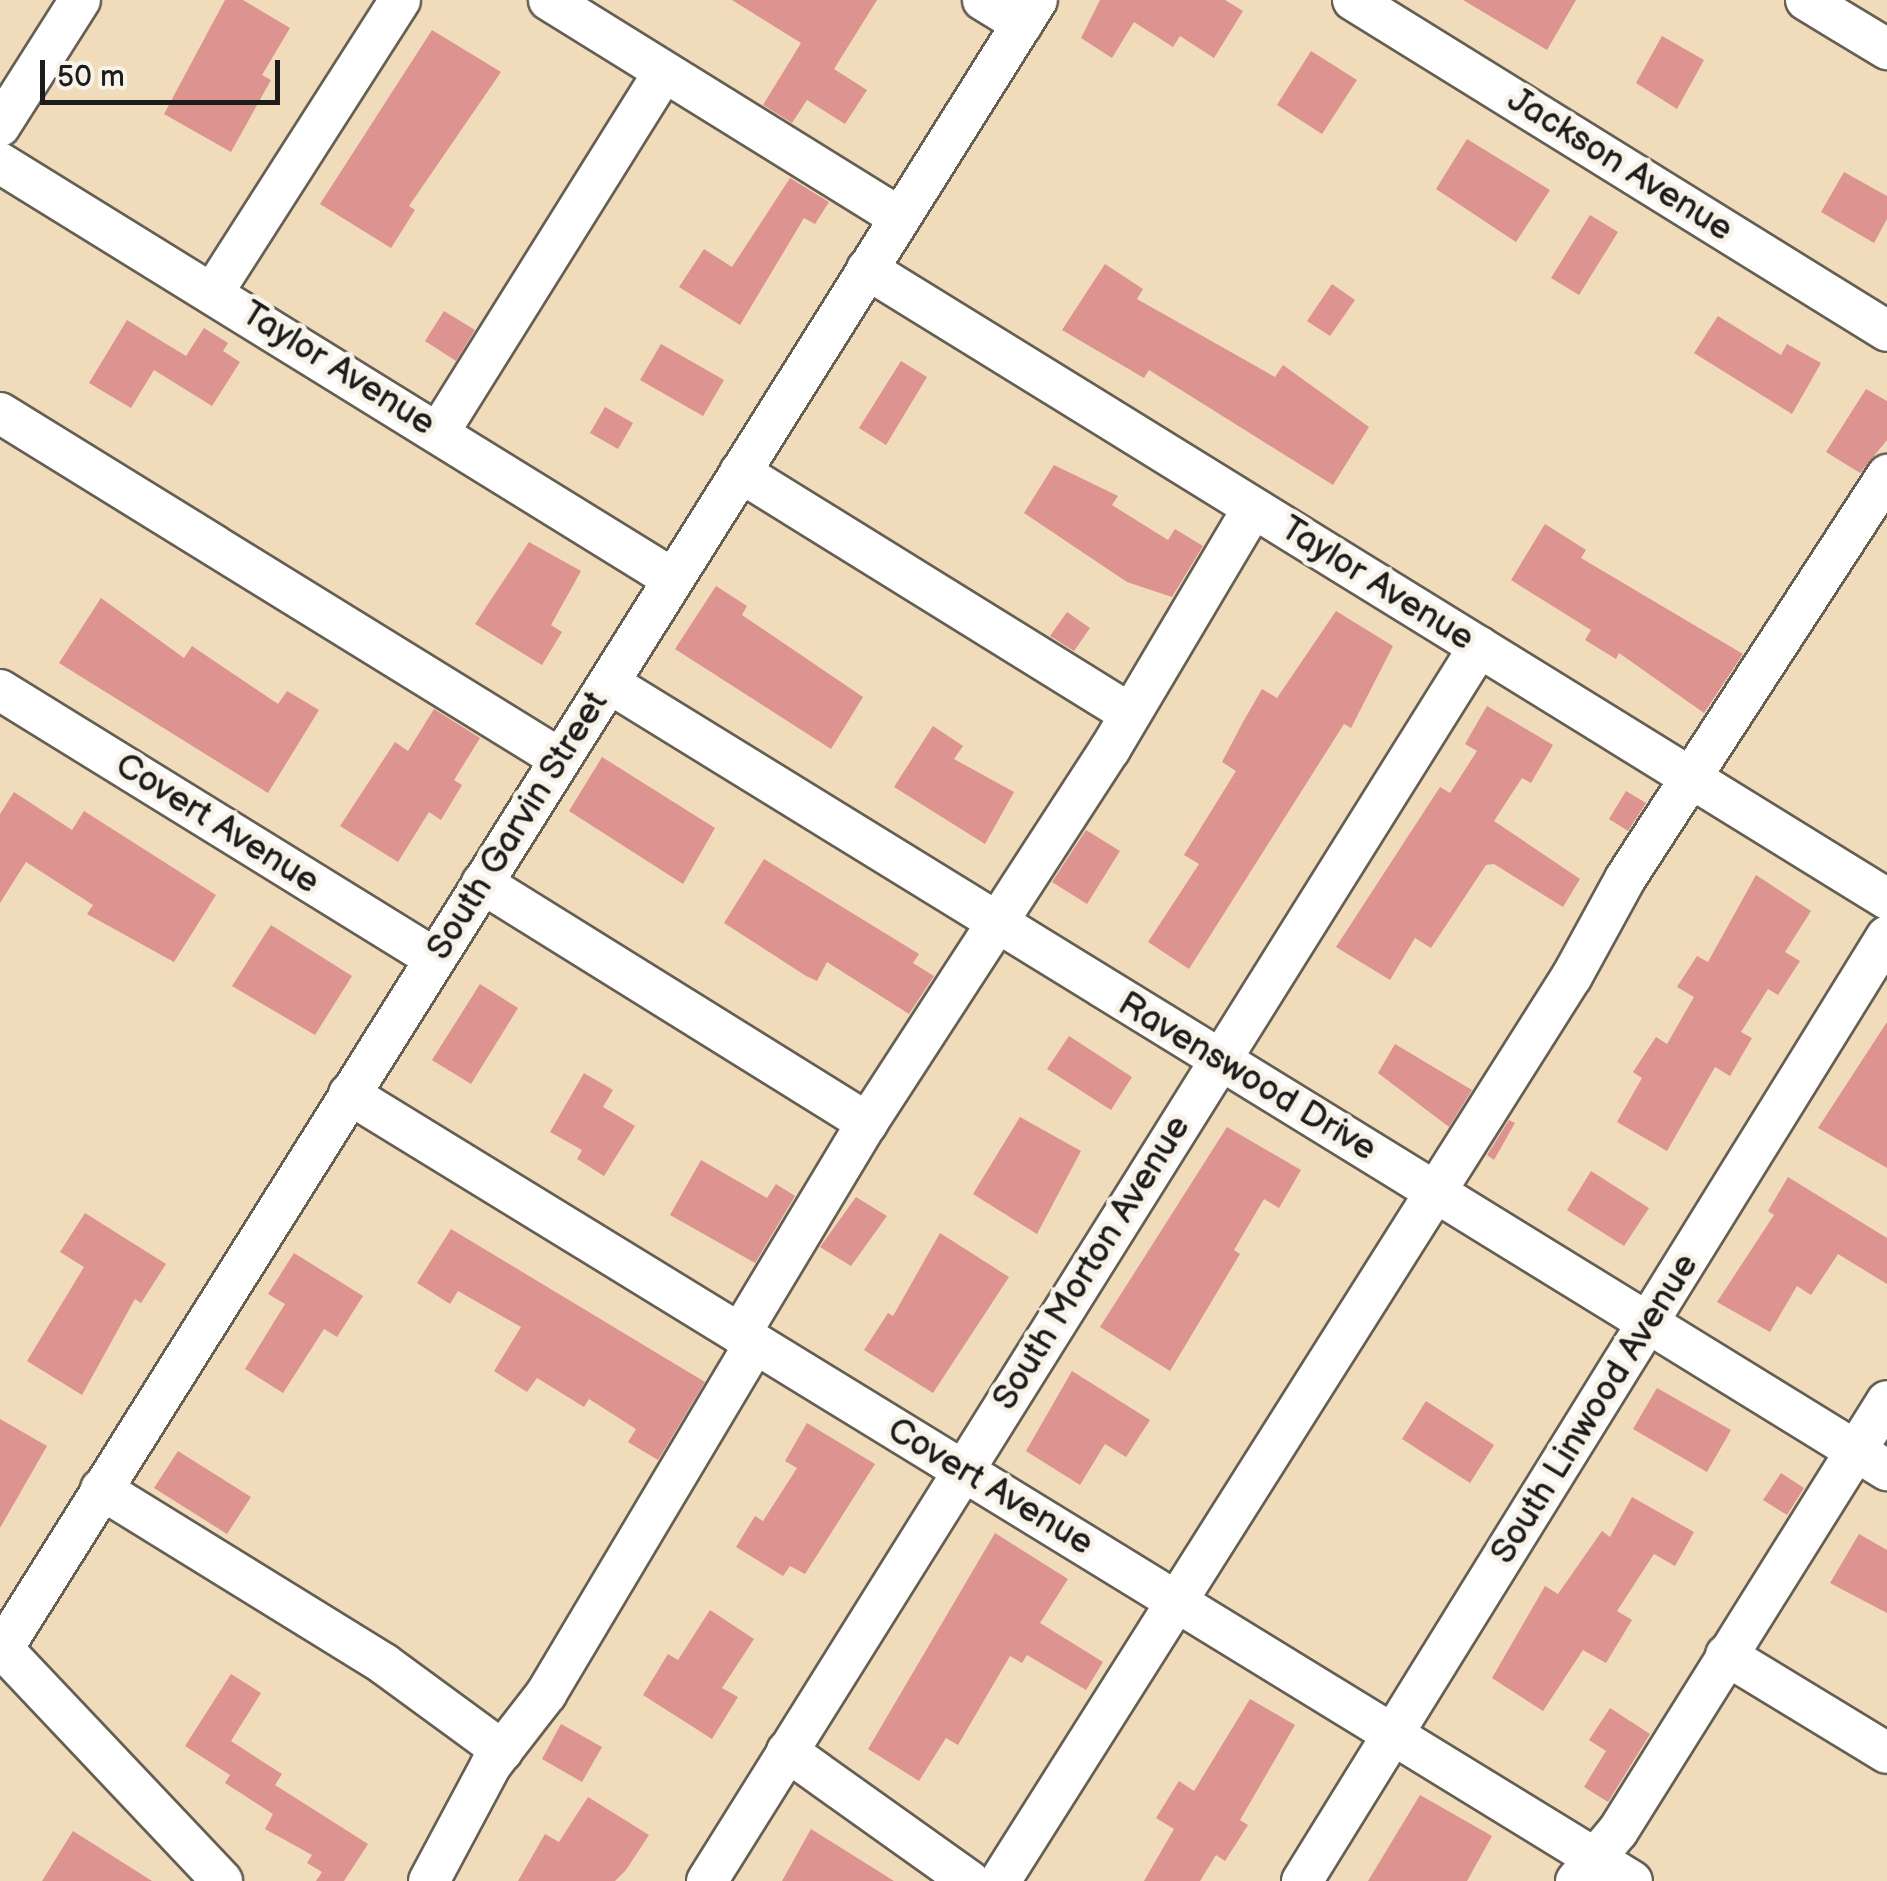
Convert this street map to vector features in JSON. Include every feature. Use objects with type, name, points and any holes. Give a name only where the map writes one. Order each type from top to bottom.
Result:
[{"type":"street","points":[[0,126],[80,0]]},
{"type":"street","points":[[214,291],[400,0]]},
{"type":"street","points":[[548,0],[900,218]]},
{"type":"street","points":[[983,0],[1029,12]]},
{"type":"street","name":"Jackson Avenue","points":[[1353,0],[1887,331]]},
{"type":"street","points":[[1806,0],[1887,49]]},
{"type":"street","name":"South Garvin Street","points":[[1,1650],[1029,12]]},
{"type":"street","points":[[439,432],[663,74]]},
{"type":"street","name":"Taylor Avenue","points":[[0,164],[214,291],[673,578]]},
{"type":"street","name":"Taylor Avenue","points":[[867,269],[1887,899]]},
{"type":"street","points":[[0,413],[560,760]]},
{"type":"street","points":[[740,472],[1126,712]]},
{"type":"street","points":[[1000,1881],[1432,1189],[1572,976],[1625,879],[1695,780],[1887,475]]},
{"type":"street","points":[[429,1881],[503,1751],[546,1694],[867,1123],[1110,749],[1126,712],[1253,508]]},
{"type":"street","name":"South Morton Avenue","points":[[707,1881],[1479,647]]},
{"type":"street","name":"Ravenswood Drive","points":[[608,683],[1872,1460]]},
{"type":"street","name":"Covert Avenue","points":[[0,690],[434,958]]},
{"type":"street","points":[[482,883],[867,1123]]},
{"type":"street","name":"South Linwood Avenue","points":[[1302,1881],[1887,936]]},
{"type":"street","name":"Covert Avenue","points":[[349,1094],[1393,1735],[1584,1868],[1632,1881]]},
{"type":"street","points":[[1584,1868],[1618,1831],[1726,1656],[1872,1460],[1887,1401]]},
{"type":"street","points":[[101,1489],[384,1664],[503,1751]]},
{"type":"street","points":[[1,1650],[222,1881]]},
{"type":"street","points":[[1726,1656],[1887,1753]]},
{"type":"street","points":[[788,1751],[969,1881]]},
{"type":"building","points":[[225,0],[243,0],[290,28],[262,75],[271,80],[231,152],[164,114]]},
{"type":"building","points":[[732,0],[877,0],[834,69],[867,90],[845,124],[807,100],[792,123],[763,105],[801,43]]},
{"type":"building","points":[[1100,0],[1225,0],[1243,11],[1214,58],[1180,36],[1173,47],[1134,22],[1112,58],[1081,38]]},
{"type":"building","points":[[1463,0],[1576,0],[1547,50]]},
{"type":"building","points":[[432,30],[501,72],[409,206],[415,210],[391,248],[320,204]]},
{"type":"building","points":[[1662,36],[1704,60],[1677,109],[1636,83]]},
{"type":"building","points":[[1311,51],[1357,80],[1322,134],[1277,105]]},
{"type":"building","points":[[1467,139],[1550,190],[1516,242],[1436,189]]},
{"type":"building","points":[[1844,172],[1887,196],[1887,219],[1874,243],[1821,212]]},
{"type":"building","points":[[790,178],[829,202],[815,224],[804,218],[740,325],[679,287],[704,249],[732,267]]},
{"type":"building","points":[[1590,215],[1618,232],[1579,295],[1551,278]]},
{"type":"building","points":[[1105,264],[1143,289],[1137,299],[1275,377],[1283,365],[1369,427],[1333,485],[1149,370],[1144,378],[1062,330]]},
{"type":"building","points":[[1332,284],[1355,300],[1330,336],[1307,321]]},
{"type":"building","points":[[444,311],[475,330],[456,361],[425,341]]},
{"type":"building","points":[[1718,316],[1781,355],[1787,344],[1821,363],[1792,414],[1694,353]]},
{"type":"building","points":[[127,320],[186,356],[204,328],[228,343],[223,351],[240,362],[212,406],[154,370],[131,408],[89,383]]},
{"type":"building","points":[[661,344],[724,380],[703,416],[640,380]]},
{"type":"building","points":[[901,361],[927,377],[886,445],[859,428]]},
{"type":"building","points":[[1866,389],[1887,401],[1887,440],[1860,473],[1826,452]]},
{"type":"building","points":[[605,407],[633,423],[618,449],[590,433]]},
{"type":"building","points":[[1054,465],[1118,496],[1112,505],[1168,540],[1175,529],[1203,546],[1172,597],[1127,582],[1024,513]]},
{"type":"building","points":[[1545,524],[1586,550],[1581,558],[1743,654],[1704,713],[1619,653],[1616,659],[1585,640],[1591,630],[1511,580]]},
{"type":"building","points":[[529,542],[581,571],[551,625],[562,632],[542,665],[475,624]]},
{"type":"building","points":[[716,586],[747,606],[742,615],[863,697],[831,749],[675,649]]},
{"type":"building","points":[[101,598],[184,658],[192,646],[278,704],[287,691],[319,710],[268,793],[59,663]]},
{"type":"building","points":[[1336,611],[1393,646],[1351,728],[1344,724],[1189,969],[1148,942],[1199,864],[1184,855],[1236,771],[1222,762],[1243,722],[1262,689],[1277,698]]},
{"type":"building","points":[[1067,612],[1090,628],[1074,651],[1050,636]]},
{"type":"building","points":[[1487,706],[1553,745],[1531,783],[1522,778],[1494,821],[1580,879],[1563,907],[1494,864],[1486,865],[1431,948],[1415,938],[1390,980],[1336,947],[1440,787],[1450,793],[1477,751],[1465,744]]},
{"type":"building","points":[[434,709],[480,738],[454,780],[462,785],[441,820],[429,812],[398,862],[340,826],[395,742],[408,751]]},
{"type":"building","points":[[933,726],[963,746],[954,759],[1014,792],[985,844],[894,787]]},
{"type":"building","points":[[602,757],[715,828],[683,884],[569,811]]},
{"type":"building","points":[[1626,791],[1646,803],[1628,831],[1609,819]]},
{"type":"building","points":[[14,792],[72,830],[84,811],[216,895],[174,962],[87,914],[93,905],[26,862],[0,903],[0,814]]},
{"type":"building","points":[[1086,830],[1120,851],[1087,904],[1052,882]]},
{"type":"building","points":[[764,859],[919,954],[913,963],[934,976],[909,1014],[827,962],[817,981],[806,976],[724,923]]},
{"type":"building","points":[[1756,875],[1811,911],[1785,952],[1800,961],[1778,995],[1768,989],[1741,1032],[1752,1038],[1730,1076],[1715,1067],[1667,1151],[1617,1122],[1642,1078],[1633,1072],[1656,1037],[1667,1044],[1694,997],[1677,987],[1697,956],[1708,962]]},
{"type":"building","points":[[271,925],[352,976],[315,1035],[232,986]]},
{"type":"building","points":[[480,984],[518,1008],[471,1084],[432,1060]]},
{"type":"building","points":[[1887,1022],[1887,1168],[1818,1128]]},
{"type":"building","points":[[1069,1036],[1132,1077],[1111,1110],[1047,1069]]},
{"type":"building","points":[[1395,1044],[1472,1090],[1449,1127],[1378,1073]]},
{"type":"building","points":[[584,1073],[613,1090],[603,1107],[635,1126],[604,1176],[577,1159],[582,1150],[550,1132]]},
{"type":"building","points":[[1020,1117],[1081,1151],[1037,1234],[973,1194]]},
{"type":"building","points":[[1509,1120],[1515,1123],[1494,1160],[1487,1155]]},
{"type":"building","points":[[1227,1127],[1301,1170],[1279,1208],[1264,1199],[1234,1250],[1240,1254],[1170,1371],[1100,1327]]},
{"type":"building","points":[[701,1160],[767,1198],[776,1184],[795,1196],[755,1263],[670,1215]]},
{"type":"building","points":[[1591,1171],[1649,1208],[1624,1246],[1567,1210]]},
{"type":"building","points":[[1788,1177],[1887,1238],[1887,1284],[1838,1254],[1811,1295],[1797,1286],[1770,1332],[1717,1302],[1774,1215],[1768,1211]]},
{"type":"building","points":[[856,1197],[887,1216],[851,1266],[820,1247]]},
{"type":"building","points":[[85,1213],[166,1264],[141,1303],[135,1299],[82,1395],[27,1361],[84,1267],[60,1252]]},
{"type":"building","points":[[451,1229],[705,1382],[658,1460],[628,1442],[636,1429],[589,1399],[584,1407],[537,1378],[527,1392],[494,1371],[521,1327],[458,1291],[450,1304],[417,1283]]},
{"type":"building","points":[[940,1233],[1009,1277],[933,1393],[864,1350],[888,1313],[893,1316]]},
{"type":"building","points":[[294,1253],[363,1296],[337,1337],[324,1329],[283,1393],[245,1369],[285,1304],[268,1294]]},
{"type":"building","points":[[1072,1371],[1150,1420],[1126,1457],[1105,1444],[1080,1485],[1026,1451]]},
{"type":"building","points":[[1657,1388],[1731,1430],[1707,1472],[1633,1429]]},
{"type":"building","points":[[1426,1401],[1494,1445],[1470,1483],[1402,1439]]},
{"type":"building","points":[[0,1419],[47,1446],[0,1528]]},
{"type":"building","points":[[807,1423],[875,1464],[805,1574],[790,1566],[783,1576],[736,1547],[755,1516],[763,1521],[797,1468],[785,1461]]},
{"type":"building","points":[[178,1451],[251,1497],[227,1534],[154,1488]]},
{"type":"building","points":[[1781,1473],[1804,1488],[1787,1515],[1763,1500]]},
{"type":"building","points":[[1632,1497],[1694,1532],[1675,1566],[1654,1554],[1617,1611],[1632,1620],[1606,1663],[1583,1650],[1543,1711],[1492,1678],[1545,1586],[1558,1594],[1602,1531],[1610,1537]]},
{"type":"building","points":[[995,1533],[1068,1579],[1040,1623],[1103,1662],[1086,1690],[1027,1655],[1022,1663],[1010,1656],[958,1745],[946,1738],[919,1781],[868,1749]]},
{"type":"building","points":[[1859,1534],[1887,1550],[1887,1613],[1830,1583]]},
{"type":"building","points":[[710,1610],[754,1639],[722,1688],[738,1697],[712,1739],[643,1695],[668,1654],[678,1660]]},
{"type":"building","points":[[231,1674],[261,1693],[231,1741],[282,1774],[275,1785],[368,1844],[344,1881],[316,1881],[322,1872],[307,1863],[312,1855],[265,1829],[273,1814],[225,1783],[230,1775],[185,1746]]},
{"type":"building","points":[[1250,1699],[1295,1725],[1240,1820],[1248,1825],[1225,1861],[1216,1855],[1200,1881],[1144,1881],[1174,1829],[1156,1818],[1179,1781],[1194,1791]]},
{"type":"building","points":[[1610,1708],[1650,1734],[1608,1802],[1584,1787],[1606,1751],[1589,1740]]},
{"type":"building","points":[[561,1724],[602,1747],[582,1782],[542,1759]]},
{"type":"building","points":[[1420,1795],[1492,1836],[1467,1881],[1368,1881]]},
{"type":"building","points":[[588,1797],[649,1835],[626,1870],[615,1881],[518,1881],[545,1834],[559,1842]]},
{"type":"building","points":[[811,1829],[894,1881],[782,1881]]},
{"type":"building","points":[[73,1831],[152,1881],[42,1881]]}]
